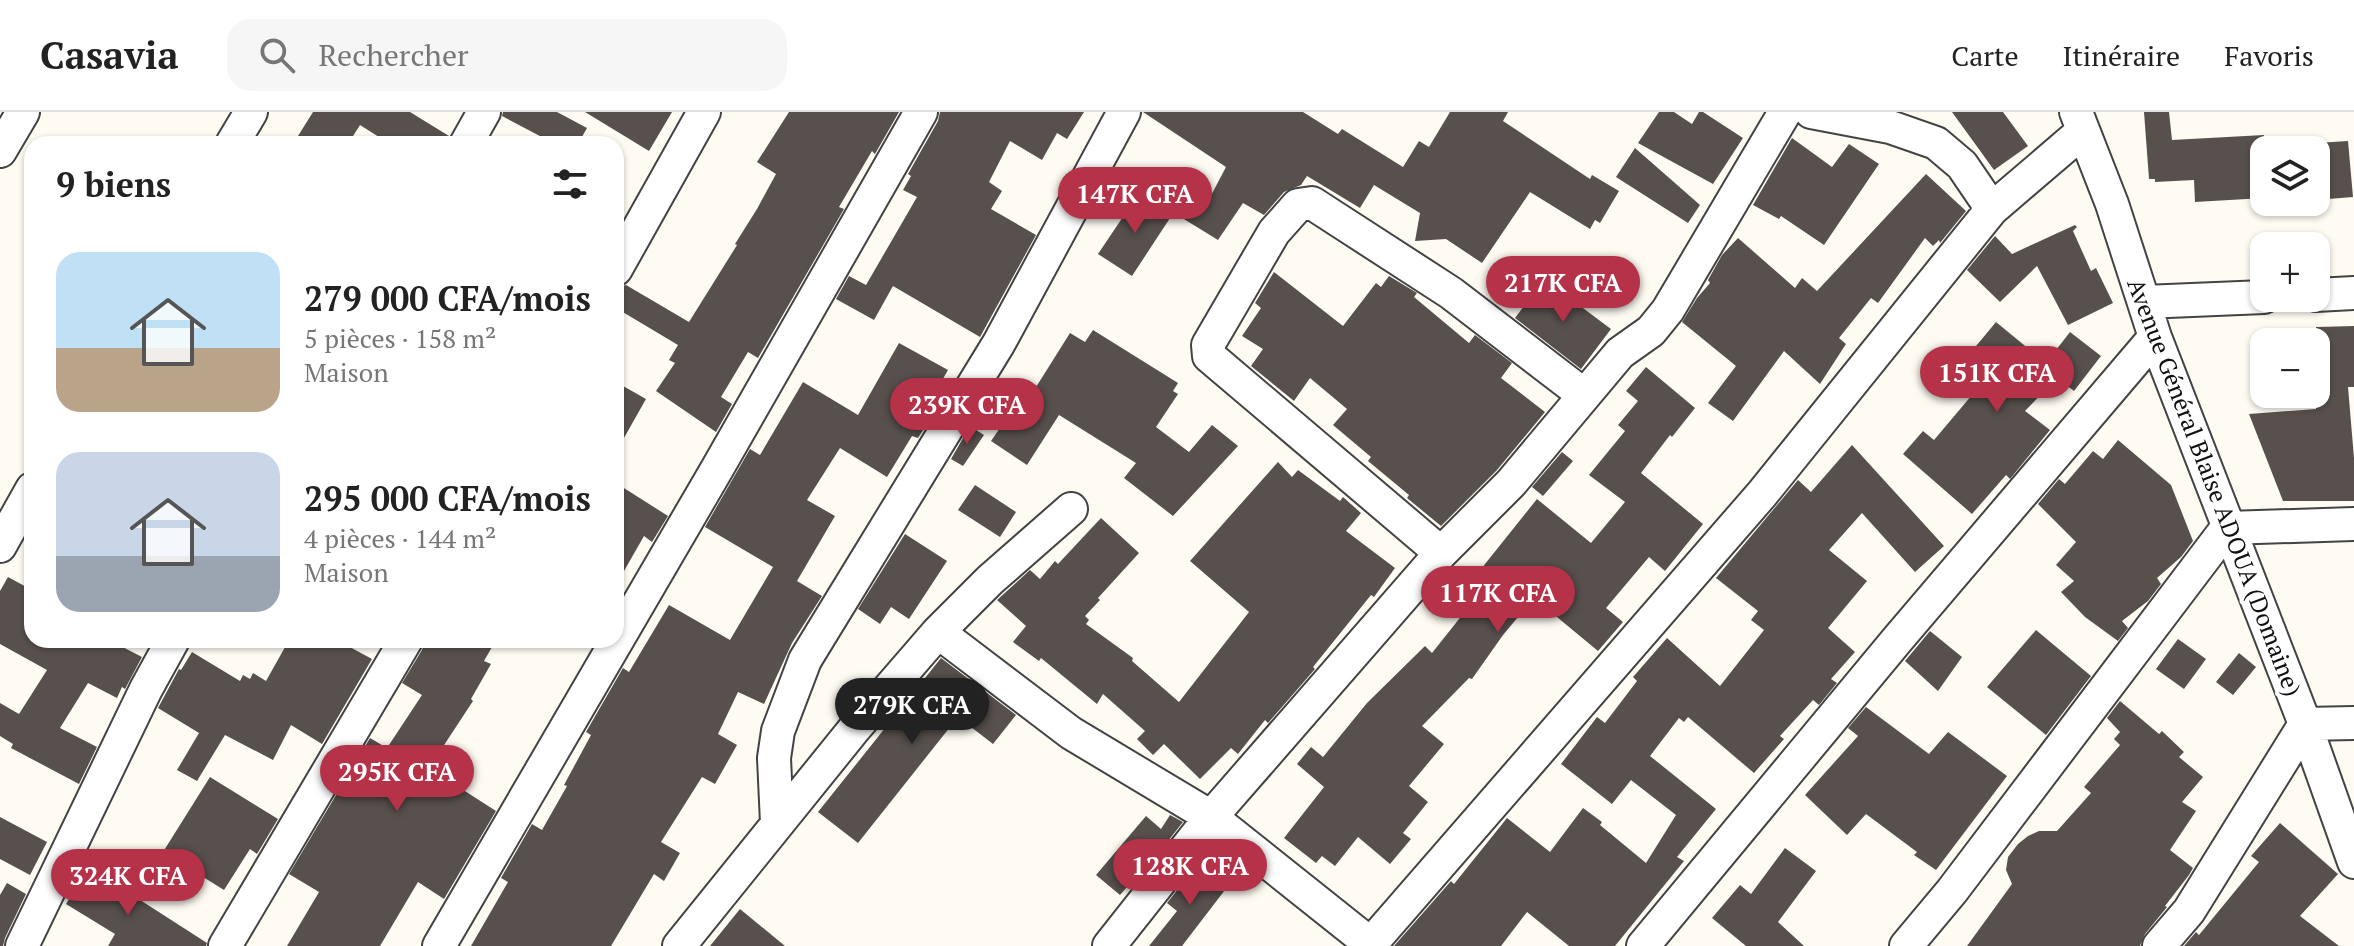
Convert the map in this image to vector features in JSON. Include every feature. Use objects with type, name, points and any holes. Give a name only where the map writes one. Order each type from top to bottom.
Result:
[{"type":"street","points":[[0,151],[23,112]]},
{"type":"street","points":[[237,136],[251,112]]},
{"type":"street","points":[[470,136],[484,112]]},
{"type":"street","points":[[624,255],[704,112]]},
{"type":"street","points":[[624,628],[921,112]]},
{"type":"street","points":[[777,823],[774,758],[778,731],[805,660],[999,343],[1124,112]]},
{"type":"street","points":[[1109,946],[1211,817],[1441,553],[1511,483],[1620,353],[1651,331],[1668,310],[1785,112]]},
{"type":"street","points":[[1811,112],[1890,127],[1936,143],[1962,165],[1992,209]]},
{"type":"street","points":[[938,632],[1071,733],[1211,817],[1371,945],[1762,494],[1992,209],[2079,122]]},
{"type":"street","name":"Avenue Général Blaise ADOUA (Domaine)","points":[[2079,122],[2112,204],[2155,337],[2305,724],[2354,862]]},
{"type":"street","points":[[1441,553],[1209,356],[1208,345],[1274,232],[1298,205],[1312,203],[1451,293],[1584,395]]},
{"type":"street","points":[[2330,294],[2354,293]]},
{"type":"street","points":[[2144,302],[2250,298]]},
{"type":"street","points":[[1643,946],[1858,686],[2155,337]]},
{"type":"street","points":[[0,546],[24,503]]},
{"type":"street","points":[[679,946],[855,728],[938,632],[990,580],[1071,509]]},
{"type":"street","points":[[1906,946],[1952,891],[2227,528],[2354,524]]},
{"type":"street","points":[[22,946],[169,648]]},
{"type":"street","points":[[225,946],[401,648]]},
{"type":"street","points":[[439,946],[613,648]]},
{"type":"street","points":[[2159,946],[2189,911],[2305,724],[2354,723]]},
{"type":"building","points":[[313,112],[410,112],[449,136],[377,136],[360,125],[353,136],[298,136]]},
{"type":"building","points":[[503,112],[557,112],[587,128],[582,136],[540,136],[502,116]]},
{"type":"building","points":[[585,112],[672,112],[649,151]]},
{"type":"building","points":[[789,112],[899,112],[839,207],[844,209],[758,358],[748,352],[721,397],[732,404],[716,432],[656,391],[675,363],[669,360],[678,345],[624,313],[624,286],[689,322],[776,174],[757,162]]},
{"type":"building","points":[[940,112],[1084,112],[1067,139],[1057,133],[1042,160],[1010,141],[989,182],[1002,191],[991,209],[1036,235],[980,337],[893,286],[874,320],[836,299],[849,276],[866,285],[917,197],[903,190]]},
{"type":"building","points":[[1143,112],[1303,112],[1338,134],[1342,129],[1403,167],[1419,141],[1429,147],[1450,112],[1508,112],[1503,121],[1590,179],[1592,175],[1619,191],[1600,223],[1595,220],[1590,229],[1530,192],[1482,263],[1446,239],[1415,241],[1420,213],[1374,185],[1360,208],[1307,176],[1301,185],[1284,192],[1264,215],[1243,203],[1218,240],[1161,205],[1173,186],[1206,205],[1226,167]]},
{"type":"building","points":[[1659,112],[1674,112],[1692,124],[1699,112],[1703,112],[1743,138],[1713,184],[1638,143]]},
{"type":"building","points":[[1952,112],[2003,112],[2028,146],[1994,170]]},
{"type":"building","points":[[2144,112],[2169,112],[2172,140],[2264,135],[2250,136],[2250,199],[2195,202],[2194,180],[2155,182],[2155,179],[2149,179]]},
{"type":"building","points":[[1792,138],[1832,167],[1849,144],[1879,164],[1824,245],[1781,216],[1779,219],[1753,205]]},
{"type":"building","points":[[2348,141],[2353,197],[2330,199],[2330,142]]},
{"type":"building","points":[[1635,148],[1700,205],[1688,223],[1616,177]]},
{"type":"building","points":[[1926,174],[1966,211],[1940,243],[1939,240],[1933,246],[1925,238],[1878,303],[1871,298],[1839,338],[1846,344],[1820,384],[1784,351],[1733,421],[1708,403],[1736,366],[1682,322],[1710,283],[1708,280],[1722,255],[1738,238],[1795,288],[1802,278],[1817,291]]},
{"type":"building","points":[[1139,193],[1172,215],[1132,276],[1098,254]]},
{"type":"building","points":[[2075,225],[2077,227],[2073,231],[2091,271],[2096,268],[2113,303],[2068,325],[2037,266],[2000,302],[1967,270],[1995,236],[2012,254]]},
{"type":"building","points":[[1274,272],[1343,326],[1376,283],[1381,287],[1389,276],[1417,293],[1414,297],[1469,343],[1475,335],[1512,363],[1501,378],[1545,412],[1497,470],[1441,526],[1407,498],[1409,495],[1368,461],[1371,457],[1333,425],[1347,409],[1310,378],[1294,401],[1251,366],[1263,349],[1242,336],[1261,308],[1255,303]]},
{"type":"building","points":[[1544,279],[1611,329],[1581,369],[1515,318]]},
{"type":"building","points":[[1996,322],[2046,363],[2070,332],[2101,356],[2074,391],[2057,378],[2025,411],[2050,430],[2010,479],[2006,475],[1972,514],[1903,454],[1923,431],[1934,440],[1972,395],[1952,375]]},
{"type":"building","points":[[2354,326],[2354,387],[2348,387],[2354,501],[2283,501],[2249,414],[2330,408],[2330,328],[2316,327]]},
{"type":"building","points":[[1093,330],[1178,383],[1173,391],[1178,394],[1156,427],[1189,452],[1212,425],[1238,446],[1173,516],[1124,478],[1136,463],[1059,415],[1027,465],[991,441],[1015,406],[1021,411],[1070,333],[1085,342]]},
{"type":"building","points":[[899,343],[948,370],[932,398],[939,405],[918,438],[912,436],[887,477],[840,448],[807,500],[835,516],[797,581],[822,596],[792,643],[764,704],[738,692],[718,734],[737,745],[715,784],[702,777],[661,842],[680,853],[664,881],[654,874],[611,946],[471,946],[508,882],[501,878],[532,824],[542,830],[591,735],[586,732],[623,668],[629,672],[669,605],[730,640],[773,567],[705,527],[750,449],[760,455],[803,382],[858,415]]},
{"type":"building","points":[[1646,367],[1695,408],[1641,473],[1703,524],[1665,571],[1649,557],[1606,608],[1623,622],[1598,651],[1534,598],[1472,679],[1469,678],[1422,726],[1444,744],[1409,786],[1428,802],[1403,833],[1411,839],[1390,864],[1358,837],[1335,866],[1322,856],[1316,863],[1284,838],[1324,787],[1297,764],[1311,747],[1323,757],[1367,703],[1425,646],[1432,653],[1463,614],[1439,594],[1460,569],[1473,579],[1537,499],[1591,543],[1625,502],[1589,475],[1625,431],[1618,425],[1638,401],[1626,391]]},
{"type":"building","points":[[624,387],[646,399],[624,438]]},
{"type":"building","points":[[970,426],[984,435],[963,466],[951,459]]},
{"type":"building","points":[[2118,440],[2171,485],[2193,541],[2181,557],[2157,578],[2161,584],[2148,601],[2122,621],[2128,628],[2118,641],[2085,617],[2061,592],[2074,581],[2056,565],[2076,542],[2038,504],[2059,479],[2065,484],[2093,451],[2103,459]]},
{"type":"building","points":[[1852,445],[1944,546],[1915,572],[1862,513],[1829,550],[1867,581],[1828,628],[1855,652],[1831,679],[1837,683],[1819,705],[1813,700],[1780,736],[1784,739],[1754,773],[1688,717],[1684,722],[1679,718],[1650,756],[1716,809],[1677,857],[1684,861],[1615,946],[1569,946],[1527,912],[1501,946],[1394,946],[1451,881],[1454,884],[1507,818],[1550,852],[1583,808],[1646,863],[1676,815],[1631,780],[1612,804],[1561,764],[1597,717],[1605,723],[1637,681],[1633,677],[1667,638],[1720,686],[1764,630],[1751,620],[1758,611],[1716,578],[1798,480],[1811,492]]},
{"type":"building","points":[[1562,452],[1573,461],[1543,496],[1532,487]]},
{"type":"building","points":[[1278,462],[1292,477],[1298,470],[1340,501],[1343,497],[1361,513],[1346,531],[1395,568],[1268,723],[1265,720],[1238,754],[1231,748],[1200,779],[1164,744],[1153,755],[1137,739],[1145,731],[1103,694],[1097,704],[1041,658],[1039,661],[1013,642],[1026,626],[997,600],[1030,570],[1040,579],[1101,518],[1139,553],[1098,598],[1100,600],[1085,616],[1089,620],[1086,624],[1133,658],[1132,661],[1179,702],[1249,612],[1190,561]]},
{"type":"building","points":[[975,485],[1016,512],[1000,537],[958,510]]},
{"type":"building","points":[[624,488],[668,516],[652,542],[644,536],[624,571]]},
{"type":"building","points":[[905,534],[947,561],[909,619],[891,607],[880,624],[858,609]]},
{"type":"building","points":[[8,577],[24,586],[24,648],[125,648],[142,657],[117,698],[88,683],[60,728],[97,747],[79,784],[11,748],[13,744],[0,736],[0,703],[19,714],[47,670],[0,644],[0,591]]},
{"type":"building","points":[[2036,630],[2091,676],[2046,735],[1987,687]]},
{"type":"building","points":[[1930,631],[1962,657],[1938,691],[1905,661]]},
{"type":"building","points":[[2178,639],[2206,659],[2184,689],[2156,669]]},
{"type":"building","points":[[285,648],[352,648],[372,659],[322,744],[291,725],[273,760],[225,735],[197,781],[177,770],[199,733],[158,708],[192,652],[240,681],[243,675],[250,679],[253,673],[266,681]]},
{"type":"building","points":[[491,648],[484,661],[491,664],[471,699],[473,701],[429,768],[496,811],[444,899],[418,882],[380,946],[287,946],[319,892],[289,874],[370,738],[387,748],[422,695],[402,683],[422,650]]},
{"type":"building","points":[[2239,653],[2256,667],[2233,695],[2216,682]]},
{"type":"building","points":[[941,658],[1016,715],[993,744],[958,717],[858,843],[818,812]]},
{"type":"building","points":[[2120,701],[2159,734],[2162,731],[2184,752],[2179,757],[2203,777],[2182,802],[2196,811],[2170,850],[2193,868],[2189,875],[2145,934],[2140,946],[1967,946],[2012,884],[2006,870],[2008,857],[2018,844],[2039,831],[2057,831],[2091,793],[2084,787],[2120,745],[2114,739],[2120,732],[2107,718]]},
{"type":"building","points":[[1866,707],[1929,754],[1948,732],[2007,776],[1936,870],[1866,814],[1847,835],[1805,795],[1858,736],[1848,728]]},
{"type":"building","points":[[210,777],[278,819],[257,854],[250,849],[224,890],[163,852]]},
{"type":"building","points":[[1170,815],[1183,822],[1137,880],[1134,879],[1120,895],[1096,875],[1146,816],[1161,829]]},
{"type":"building","points":[[0,817],[47,842],[30,875],[0,859]]},
{"type":"building","points":[[2280,823],[2338,874],[2300,916],[2339,946],[2184,946],[2196,932],[2199,935],[2259,862],[2251,856]]},
{"type":"building","points":[[1785,848],[1816,871],[1778,922],[1804,946],[1746,946],[1712,918],[1740,885],[1751,894]]},
{"type":"building","points":[[1198,864],[1228,886],[1182,946],[1149,946],[1177,911],[1167,903]]},
{"type":"building","points":[[87,871],[135,901],[137,898],[207,943],[206,946],[108,946],[115,934],[66,904]]},
{"type":"building","points":[[7,883],[26,894],[3,946],[0,946],[0,895]]},
{"type":"building","points":[[740,909],[785,946],[710,946]]}]
